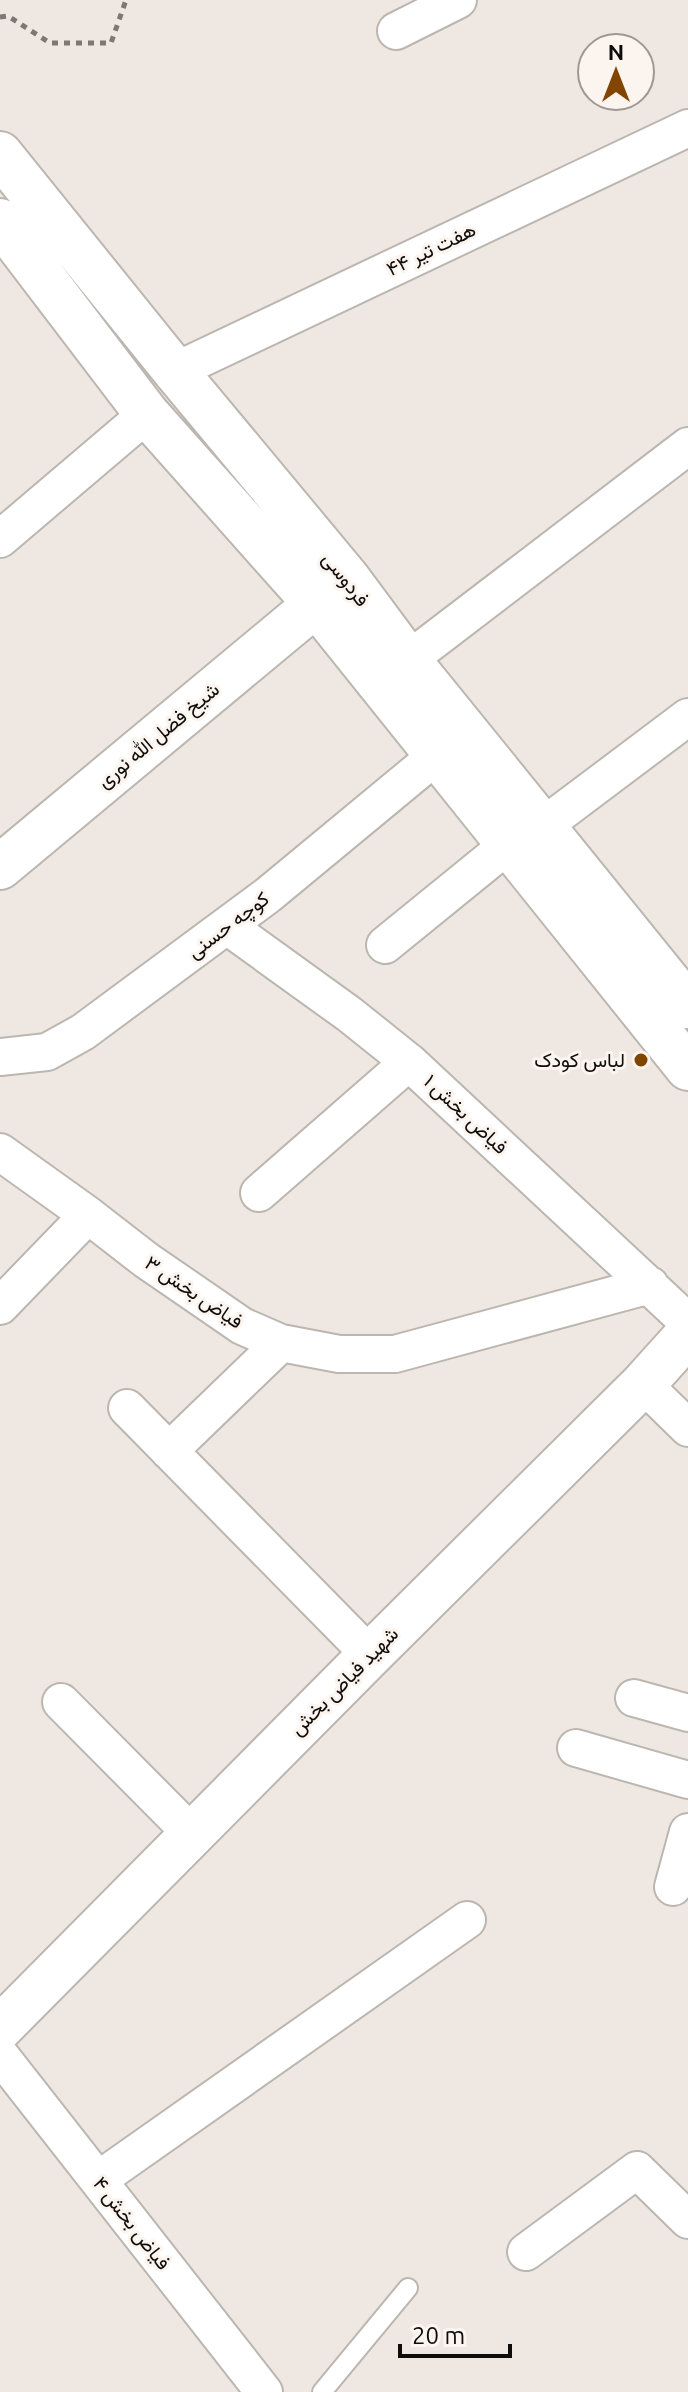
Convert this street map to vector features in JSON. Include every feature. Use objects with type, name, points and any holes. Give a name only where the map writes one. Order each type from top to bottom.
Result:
[{"type":"main road","name":"فردوسی","points":[[0,154],[175,371],[332,591],[436,756],[525,835],[688,1006]]},
{"type":"main road","name":"فردوسی","points":[[0,221],[147,414],[408,660],[525,835],[688,1068]]},
{"type":"main road","name":"شیخ فضل الله نوری","points":[[0,867],[332,591]]},
{"type":"main road","name":"شهید فیاض بخش","points":[[0,2028],[643,1384],[688,1334]]},
{"type":"street","points":[[396,31],[458,0]]},
{"type":"street","name":"هفت تیر ۴۴","points":[[175,371],[688,128]]},
{"type":"street","points":[[0,539],[147,414]]},
{"type":"street","points":[[408,660],[688,446]]},
{"type":"street","points":[[385,945],[525,835],[688,717]]},
{"type":"street","name":"کوچه حسنی","points":[[0,1057],[47,1052],[65,1044],[268,895],[436,756]]},
{"type":"street","name":"فیاض بخش ۱","points":[[227,926],[349,1014],[409,1062],[688,1322]]},
{"type":"street","points":[[259,1193],[409,1062]]},
{"type":"street","name":"فیاض بخش ۳","points":[[0,1152],[146,1260],[242,1326],[281,1343],[339,1354],[395,1354],[650,1285]]},
{"type":"street","points":[[0,1306],[88,1215]]},
{"type":"street","points":[[169,1451],[281,1343]]},
{"type":"street","points":[[643,1384],[688,1428]]},
{"type":"street","points":[[127,1408],[370,1655]]},
{"type":"street","points":[[634,1698],[688,1713]]},
{"type":"street","points":[[61,1702],[192,1834]]},
{"type":"street","points":[[576,1748],[688,1780]]},
{"type":"street","points":[[673,1887],[688,1832]]},
{"type":"street","points":[[98,2180],[467,1920]]},
{"type":"street","name":"فیاض بخش ۴","points":[[0,2055],[264,2392]]},
{"type":"street","points":[[526,2252],[637,2170],[688,2220]]},
{"type":"lane","points":[[322,2392],[408,2288]]},
{"type":"path","points":[[0,17],[8,16],[50,43],[111,43],[126,0]]},
{"type":"place","name":"لباس کودک","points":[[641,1060]]}]
